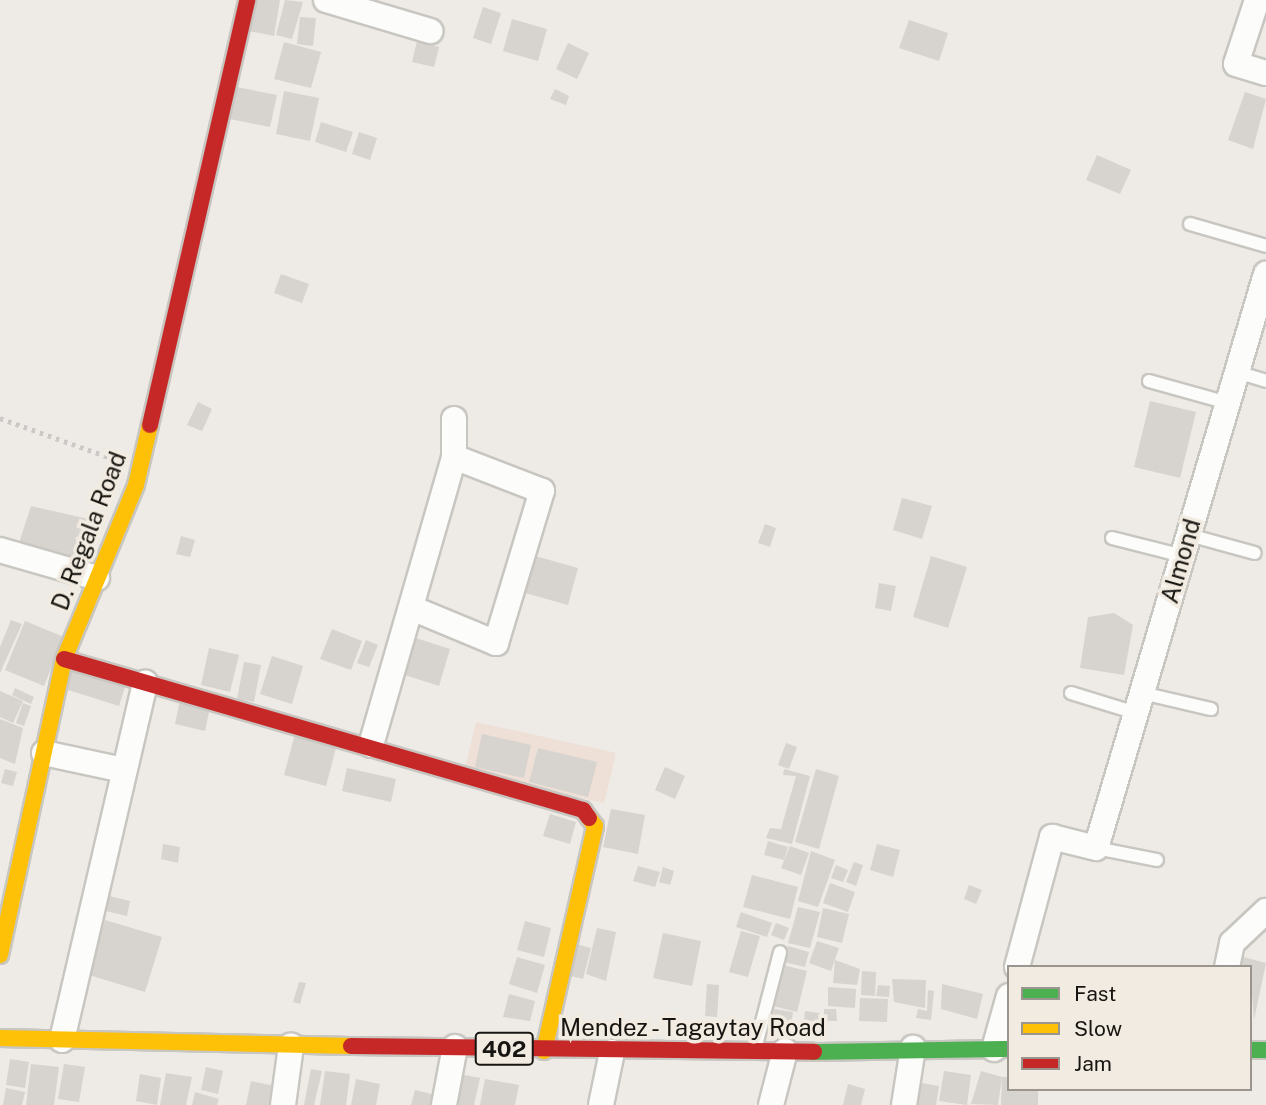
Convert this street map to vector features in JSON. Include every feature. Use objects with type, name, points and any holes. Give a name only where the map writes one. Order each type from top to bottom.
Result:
[{"type":"street","name":"D. Regala Road","points":[[0,955],[64,659],[140,468],[247,0]]},
{"type":"street","points":[[326,0],[430,31]]},
{"type":"street","points":[[1257,0],[1236,64],[1266,73]]},
{"type":"street","name":"Almond","points":[[1096,848],[1266,274]]},
{"type":"street","points":[[371,746],[414,609],[454,457],[454,419]]},
{"type":"street","points":[[414,609],[496,642],[542,491],[454,457]]},
{"type":"street","points":[[0,550],[97,578]]},
{"type":"street","points":[[64,659],[371,746],[583,810],[595,825],[544,1051]]},
{"type":"street","points":[[62,1040],[145,682]]},
{"type":"street","points":[[44,753],[123,770]]},
{"type":"street","points":[[1018,965],[1052,837],[1096,848]]},
{"type":"street","points":[[1227,965],[1232,943],[1266,911]]},
{"type":"street","points":[[1001,1049],[1007,1009]]},
{"type":"street","name":"Mendez - Tagaytay Road","points":[[0,1038],[612,1052],[1001,1049]]},
{"type":"street","points":[[283,1105],[291,1046]]},
{"type":"street","points":[[444,1105],[454,1047]]},
{"type":"street","points":[[904,1105],[913,1048]]},
{"type":"street","points":[[771,1105],[785,1051]]},
{"type":"street","points":[[601,1105],[612,1052]]},
{"type":"lane","points":[[1190,224],[1266,246]]},
{"type":"lane","points":[[1237,372],[1266,381]]},
{"type":"lane","points":[[1149,381],[1228,403]]},
{"type":"lane","points":[[1112,538],[1255,553]]},
{"type":"lane","points":[[1071,693],[1139,703],[1210,709]]},
{"type":"lane","points":[[1096,848],[1157,860]]},
{"type":"lane","points":[[754,1053],[780,952]]},
{"type":"path","points":[[0,418],[140,468]]},
{"type":"shaded area","points":[[476,722],[616,753],[604,803],[464,772]]},
{"type":"building","points":[[255,0],[280,0],[274,36],[249,31]]},
{"type":"building","points":[[285,0],[303,2],[292,39],[276,35]]},
{"type":"building","points":[[483,7],[501,13],[491,44],[473,38]]},
{"type":"building","points":[[300,17],[316,18],[313,46],[297,44]]},
{"type":"building","points":[[512,19],[547,29],[538,61],[503,51]]},
{"type":"building","points":[[909,20],[948,33],[939,61],[899,48]]},
{"type":"building","points":[[417,41],[439,47],[434,67],[412,62]]},
{"type":"building","points":[[284,42],[321,52],[311,88],[274,79]]},
{"type":"building","points":[[568,43],[589,53],[577,79],[556,69]]},
{"type":"building","points":[[232,86],[277,95],[270,127],[225,118]]},
{"type":"building","points":[[555,89],[569,96],[566,105],[550,99]]},
{"type":"building","points":[[284,91],[319,98],[310,141],[276,134]]},
{"type":"building","points":[[1245,92],[1266,99],[1253,149],[1228,140]]},
{"type":"building","points":[[321,122],[353,132],[346,152],[315,142]]},
{"type":"building","points":[[359,132],[377,138],[370,160],[352,154]]},
{"type":"building","points":[[1097,155],[1131,170],[1120,194],[1086,180]]},
{"type":"building","points":[[281,274],[309,284],[302,303],[274,293]]},
{"type":"building","points":[[1150,401],[1196,412],[1180,478],[1134,467]]},
{"type":"building","points":[[198,402],[212,409],[202,431],[187,425]]},
{"type":"building","points":[[902,498],[932,506],[922,539],[893,530]]},
{"type":"building","points":[[31,506],[97,521],[85,559],[18,546]]},
{"type":"building","points":[[765,524],[776,528],[770,547],[758,543]]},
{"type":"building","points":[[181,536],[195,540],[190,557],[176,554]]},
{"type":"building","points":[[528,554],[578,568],[568,605],[518,591]]},
{"type":"building","points":[[931,556],[967,567],[948,628],[913,617]]},
{"type":"building","points":[[879,583],[896,586],[891,611],[875,608]]},
{"type":"building","points":[[1114,613],[1133,625],[1124,675],[1080,668],[1088,617]]},
{"type":"building","points":[[11,620],[22,624],[0,673],[0,647]]},
{"type":"building","points":[[25,621],[64,637],[44,686],[5,670]]},
{"type":"building","points":[[332,629],[362,641],[351,670],[320,659]]},
{"type":"building","points":[[416,638],[450,649],[439,686],[405,675]]},
{"type":"building","points":[[366,640],[378,645],[369,667],[357,663]]},
{"type":"building","points":[[209,648],[239,655],[230,692],[201,685]]},
{"type":"building","points":[[272,656],[303,666],[292,704],[260,694]]},
{"type":"building","points":[[244,662],[261,665],[254,702],[237,699]]},
{"type":"building","points":[[69,666],[126,684],[119,706],[62,688]]},
{"type":"building","points":[[15,688],[34,697],[31,704],[12,695]]},
{"type":"building","points":[[0,691],[23,701],[13,723],[0,717]]},
{"type":"building","points":[[180,700],[210,707],[205,731],[175,724]]},
{"type":"building","points":[[23,703],[31,706],[24,726],[16,723]]},
{"type":"building","points":[[0,719],[23,728],[15,764],[0,758]]},
{"type":"building","points":[[295,734],[337,744],[326,786],[284,775]]},
{"type":"building","points":[[482,734],[531,745],[524,778],[475,767]]},
{"type":"building","points":[[786,743],[797,747],[789,769],[778,765]]},
{"type":"building","points":[[538,748],[597,762],[588,797],[529,782]]},
{"type":"building","points":[[665,767],[685,776],[675,799],[655,790]]},
{"type":"building","points":[[347,768],[396,779],[391,802],[342,791]]},
{"type":"building","points":[[5,769],[17,772],[13,786],[1,783]]},
{"type":"building","points":[[784,769],[810,776],[792,844],[766,838],[770,828],[781,829],[796,776],[783,775]]},
{"type":"building","points":[[816,769],[839,776],[819,849],[795,842]]},
{"type":"building","points":[[611,809],[645,815],[638,854],[603,847]]},
{"type":"building","points":[[550,814],[576,822],[570,844],[543,836]]},
{"type":"building","points":[[768,841],[788,847],[784,860],[764,855]]},
{"type":"building","points":[[163,844],[180,847],[178,863],[161,859]]},
{"type":"building","points":[[877,844],[900,850],[893,877],[870,870]]},
{"type":"building","points":[[790,846],[809,853],[801,875],[781,868]]},
{"type":"building","points":[[811,851],[835,860],[818,907],[798,901]]},
{"type":"building","points":[[854,862],[863,865],[856,886],[846,882]]},
{"type":"building","points":[[836,865],[848,870],[843,882],[831,878]]},
{"type":"building","points":[[638,866],[660,872],[655,887],[633,881]]},
{"type":"building","points":[[663,867],[674,871],[670,885],[659,882]]},
{"type":"building","points":[[752,875],[798,887],[790,919],[743,907]]},
{"type":"building","points":[[830,883],[855,892],[848,912],[823,903]]},
{"type":"building","points":[[969,885],[982,890],[976,904],[964,899]]},
{"type":"building","points":[[97,893],[130,901],[127,916],[93,908]]},
{"type":"building","points":[[798,907],[820,912],[810,948],[788,943]]},
{"type":"building","points":[[823,908],[849,914],[842,943],[817,937]]},
{"type":"building","points":[[741,912],[772,923],[767,937],[736,927]]},
{"type":"building","points":[[105,920],[162,937],[145,992],[89,975]]},
{"type":"building","points":[[525,921],[551,928],[544,957],[517,950]]},
{"type":"building","points":[[776,923],[789,928],[784,940],[771,935]]},
{"type":"building","points":[[597,928],[616,932],[606,981],[586,974]]},
{"type":"building","points":[[741,931],[760,936],[748,977],[729,972]]},
{"type":"building","points":[[663,933],[701,941],[692,986],[653,978]]},
{"type":"building","points":[[817,941],[839,948],[831,971],[809,963]]},
{"type":"building","points":[[572,943],[591,948],[583,979],[563,974]]},
{"type":"building","points":[[788,946],[809,952],[805,967],[784,962]]},
{"type":"building","points":[[1236,955],[1266,963],[1254,1020],[1252,965],[1234,965]]},
{"type":"building","points":[[517,957],[545,965],[537,993],[509,984]]},
{"type":"building","points":[[835,960],[860,969],[857,985],[833,983]]},
{"type":"building","points":[[783,965],[807,971],[797,1012],[773,1006]]},
{"type":"building","points":[[862,971],[876,972],[875,996],[861,995]]},
{"type":"building","points":[[892,979],[926,980],[925,1008],[894,1002]]},
{"type":"building","points":[[299,982],[306,983],[300,1004],[293,1002]]},
{"type":"building","points":[[707,984],[719,985],[717,1017],[705,1016]]},
{"type":"building","points":[[942,984],[983,994],[977,1019],[941,1009]]},
{"type":"building","points":[[878,985],[890,986],[889,997],[876,996]]},
{"type":"building","points":[[828,987],[856,989],[855,1008],[828,1006]]},
{"type":"building","points":[[928,990],[934,991],[931,1020],[916,1018],[918,1009],[927,1011]]},
{"type":"building","points":[[509,994],[535,1001],[530,1021],[503,1017]]},
{"type":"building","points":[[860,998],[888,999],[887,1022],[859,1021]]},
{"type":"building","points":[[774,1009],[793,1012],[791,1025],[772,1022]]},
{"type":"building","points":[[824,1009],[836,1009],[837,1021],[824,1021]]},
{"type":"building","points":[[805,1011],[820,1013],[819,1022],[804,1020]]},
{"type":"building","points":[[10,1059],[29,1062],[25,1088],[6,1085]]},
{"type":"building","points":[[31,1064],[59,1067],[54,1105],[26,1105]]},
{"type":"building","points":[[64,1064],[85,1067],[79,1102],[58,1099]]},
{"type":"building","points":[[206,1067],[223,1071],[218,1094],[201,1090]]},
{"type":"building","points":[[311,1069],[322,1071],[314,1105],[304,1105]]},
{"type":"building","points":[[325,1071],[350,1074],[346,1105],[320,1105]]},
{"type":"building","points":[[944,1071],[971,1075],[967,1105],[939,1101]]},
{"type":"building","points":[[981,1071],[1002,1077],[998,1105],[971,1104]]},
{"type":"building","points":[[166,1073],[192,1077],[186,1105],[160,1105]]},
{"type":"building","points":[[455,1073],[480,1078],[474,1105],[449,1105]]},
{"type":"building","points":[[140,1074],[161,1078],[157,1105],[136,1101]]},
{"type":"building","points":[[1002,1077],[1007,1077],[1007,1091],[1038,1091],[1038,1105],[1001,1105]]},
{"type":"building","points":[[356,1079],[380,1084],[376,1105],[351,1105]]},
{"type":"building","points":[[485,1079],[519,1085],[515,1105],[480,1105]]},
{"type":"building","points":[[251,1081],[275,1086],[271,1105],[246,1105]]},
{"type":"building","points":[[910,1081],[939,1086],[936,1105],[905,1105]]},
{"type":"building","points":[[848,1084],[865,1089],[861,1105],[843,1105]]},
{"type":"building","points":[[6,1088],[25,1092],[22,1105],[3,1105]]},
{"type":"building","points":[[415,1090],[439,1096],[436,1105],[411,1105]]},
{"type":"building","points":[[195,1092],[219,1099],[217,1105],[192,1105]]},
{"type":"traffic: fast","points":[[814,1052],[1007,1049]]},
{"type":"traffic: fast","points":[[1252,1050],[1266,1050]]},
{"type":"traffic: slow","points":[[0,955],[64,659],[136,485],[150,425]]},
{"type":"traffic: slow","points":[[544,1051],[595,826],[589,818]]},
{"type":"traffic: slow","points":[[0,1038],[351,1046]]},
{"type":"traffic: jam","points":[[150,425],[247,0]]},
{"type":"traffic: jam","points":[[64,659],[583,810],[589,818]]},
{"type":"traffic: jam","points":[[351,1046],[814,1052]]}]
